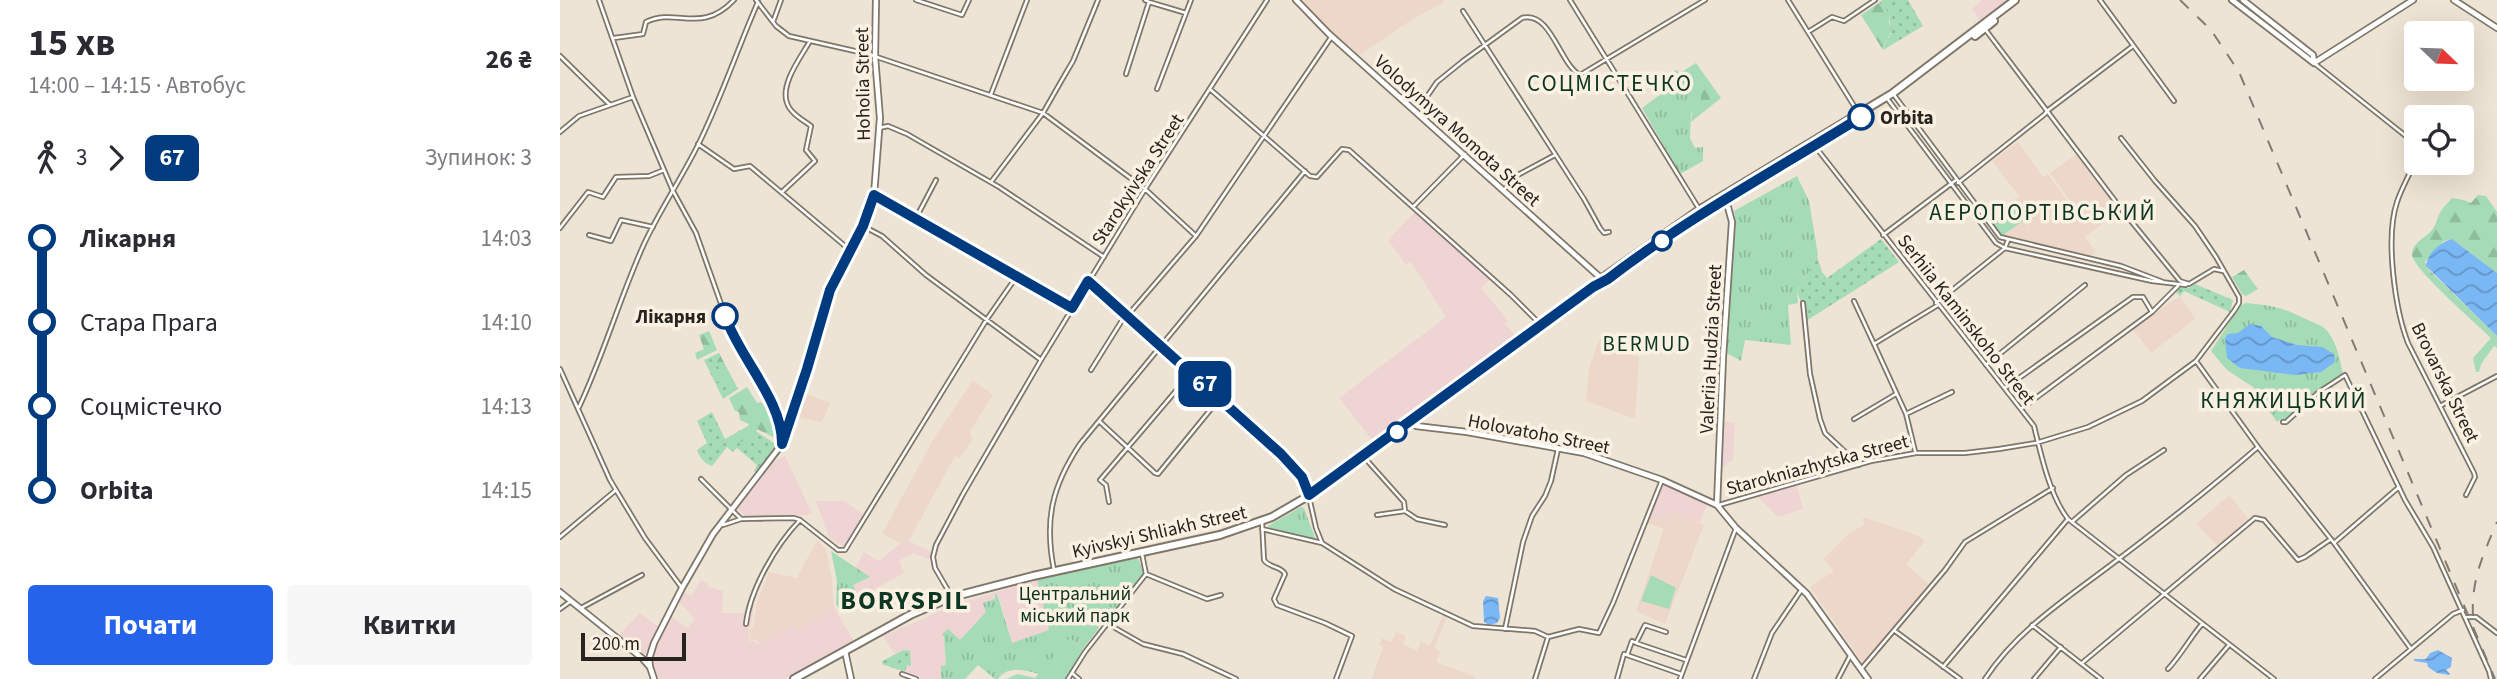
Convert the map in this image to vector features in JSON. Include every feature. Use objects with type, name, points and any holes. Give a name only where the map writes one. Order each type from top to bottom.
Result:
[{"type":"highway","name":"Kyivskyi Shliakh Street","points":[[1983,27],[2015,0]]},
{"type":"highway","name":"Kyivskyi Shliakh Street","points":[[794,679],[920,610],[952,597],[1055,571],[1262,526],[1411,422],[1700,211],[1860,116],[2021,0]]},
{"type":"street","points":[[599,0],[633,97],[673,191],[696,233],[732,335],[759,379],[777,418],[782,431],[782,444]]},
{"type":"street","points":[[614,38],[643,34],[646,22],[656,18],[703,20],[734,0]]},
{"type":"street","points":[[773,22],[781,0]]},
{"type":"street","name":"Hoholia Street","points":[[650,667],[651,650],[682,588],[719,526],[782,444],[830,290],[863,226],[874,195],[879,128],[875,57],[876,0]]},
{"type":"street","points":[[916,0],[962,15],[969,0]]},
{"type":"street","points":[[991,94],[1027,0]]},
{"type":"street","points":[[991,182],[1043,113],[1073,61],[1098,0]]},
{"type":"street","points":[[1144,0],[1186,13]]},
{"type":"street","points":[[1157,89],[1191,0]]},
{"type":"street","name":"Starokyivska Street","points":[[952,597],[935,568],[933,558],[936,545],[1088,281],[1267,0]]},
{"type":"street","name":"Volodymyra Momota Street","points":[[1296,0],[1332,36],[1603,280]]},
{"type":"street","points":[[1570,0],[1700,211]]},
{"type":"street","points":[[1428,95],[1437,82],[1522,18],[1532,17],[1541,23],[1577,74],[1584,74],[1706,0]]},
{"type":"street","points":[[1788,0],[1860,116]]},
{"type":"street","points":[[1808,32],[1832,17],[1844,21],[1875,0]]},
{"type":"street","points":[[2100,0],[2174,101]]},
{"type":"street","points":[[2232,0],[2404,135]]},
{"type":"street","points":[[2243,0],[2313,55],[2314,63]]},
{"type":"street","points":[[2314,63],[2413,0]]},
{"type":"street","points":[[2454,0],[2497,28]]},
{"type":"street","points":[[757,1],[773,22],[789,36],[846,48],[1043,113],[1145,189],[1196,236]]},
{"type":"street","points":[[579,407],[623,294],[653,227],[698,144],[738,56],[757,1]]},
{"type":"street","points":[[1126,74],[1149,2]]},
{"type":"street","points":[[1463,11],[1524,104],[1600,229],[1605,233],[1609,232]]},
{"type":"street","points":[[1983,27],[2136,227],[2186,285]]},
{"type":"street","points":[[1091,370],[1127,314],[1196,236],[1332,36]]},
{"type":"street","points":[[782,193],[815,161],[806,150],[811,126],[790,109],[786,102],[786,92],[795,67],[810,41]]},
{"type":"street","points":[[1883,235],[1957,182],[2133,46]]},
{"type":"street","points":[[560,56],[610,105]]},
{"type":"street","points":[[1211,90],[1310,176],[1317,177],[1342,149],[1349,150],[1541,326]]},
{"type":"street","points":[[1890,96],[2000,237],[2121,266],[2169,284]]},
{"type":"street","points":[[1890,96],[1951,184],[1996,243],[2005,248],[2169,284],[2186,285],[2214,270],[2223,271]]},
{"type":"street","points":[[560,132],[579,117],[633,97]]},
{"type":"street","points":[[879,128],[888,126],[907,134],[991,182],[1104,257]]},
{"type":"street","points":[[2121,138],[2195,226],[2223,271]]},
{"type":"street","points":[[698,144],[734,169],[750,166],[852,249]]},
{"type":"street","name":"Serhiia Kaminskoho Street","points":[[1814,144],[2034,426],[2036,443],[2060,508],[2070,521],[2274,679]]},
{"type":"street","points":[[1413,207],[1465,154]]},
{"type":"street","points":[[1503,190],[1514,177],[1555,155]]},
{"type":"street","points":[[560,228],[588,192],[603,197],[616,177],[649,176],[664,170]]},
{"type":"street","points":[[1055,571],[1050,530],[1052,499],[1067,464],[1099,421],[1305,172]]},
{"type":"street","name":"Brovarska Street","points":[[2409,175],[2393,215],[2393,274],[2403,329],[2474,473],[2475,477],[2466,495]]},
{"type":"street","points":[[916,218],[936,180]]},
{"type":"street","points":[[874,195],[1072,308]]},
{"type":"street","name":"Valeriia Hudzia Street","points":[[1717,505],[1720,399],[1732,222],[1726,197]]},
{"type":"street","points":[[589,235],[611,241],[621,220],[653,227]]},
{"type":"street","points":[[863,226],[882,236],[926,275],[1041,360]]},
{"type":"street","points":[[1874,344],[1937,304],[2005,248],[2008,240]]},
{"type":"street","name":"Starokniazhytska Street","points":[[1717,505],[1859,465],[1916,453],[1965,453],[2036,443],[2088,427],[2142,401],[2196,361],[2240,301],[2236,289],[2223,271]]},
{"type":"street","points":[[719,526],[741,519],[794,518],[838,550],[845,550],[987,318],[1017,276]]},
{"type":"street","points":[[1088,281],[1192,372],[1281,454],[1302,477],[1322,543]]},
{"type":"street","points":[[1986,365],[2085,285]]},
{"type":"street","points":[[2021,409],[2152,312],[2179,285]]},
{"type":"street","points":[[2006,388],[2133,297],[2143,297],[2152,312]]},
{"type":"street","points":[[1854,301],[1906,414],[1916,453]]},
{"type":"street","points":[[1803,303],[1810,374],[1822,426],[1825,433],[1859,465]]},
{"type":"street","points":[[2196,361],[2411,649]]},
{"type":"street","points":[[560,369],[616,490],[645,538],[682,588]]},
{"type":"street","points":[[1109,502],[1106,485],[1100,480],[1192,372]]},
{"type":"street","points":[[2283,422],[2345,375],[2399,487],[2433,547],[2463,610],[2491,679]]},
{"type":"street","points":[[2440,407],[2497,376]]},
{"type":"street","points":[[1906,414],[1952,392]]},
{"type":"street","points":[[1854,418],[1896,394]]},
{"type":"street","points":[[1099,421],[1127,449],[1158,474],[1220,398]]},
{"type":"street","name":"Holovatoho Street","points":[[1411,422],[1416,426],[1467,432],[1587,454],[1662,480],[1717,505],[1736,528],[1802,589],[1868,679]]},
{"type":"street","points":[[1986,679],[2032,625],[2258,447]]},
{"type":"street","points":[[1506,629],[1524,542],[1532,516],[1551,481],[1558,449]]},
{"type":"street","points":[[1943,667],[2070,521],[2126,475],[2164,450]]},
{"type":"street","points":[[1363,456],[1404,502],[1405,511]]},
{"type":"street","points":[[701,479],[741,519]]},
{"type":"street","points":[[1336,679],[1352,636],[1277,606],[1274,599],[1285,574],[1264,560],[1262,526],[1322,543],[1371,575],[1430,608],[1473,626],[1535,631],[1548,637],[1579,629],[1599,633],[1662,480]]},
{"type":"street","points":[[2334,543],[2399,487]]},
{"type":"street","points":[[1860,671],[1945,570],[1965,542],[2053,488]]},
{"type":"street","points":[[560,537],[616,490]]},
{"type":"street","points":[[1377,515],[1405,511],[1417,519],[1445,525]]},
{"type":"street","points":[[2082,663],[2255,518],[2264,520],[2298,560],[2331,539]]},
{"type":"street","points":[[746,624],[763,573],[800,520]]},
{"type":"street","points":[[1617,679],[1624,654],[1681,677],[1736,528]]},
{"type":"street","points":[[1068,679],[1085,652],[1146,574],[1143,552]]},
{"type":"street","points":[[1146,574],[1207,599],[1221,595]]},
{"type":"street","points":[[581,608],[642,575]]},
{"type":"street","points":[[1754,679],[1772,633],[1802,589]]},
{"type":"street","points":[[560,592],[650,667],[654,679]]},
{"type":"street","points":[[560,609],[571,601]]},
{"type":"street","points":[[2375,679],[2454,614],[2463,610]]},
{"type":"street","points":[[2466,617],[2476,617],[2497,633]]},
{"type":"street","points":[[1107,624],[1143,644],[1183,654],[1236,679]]},
{"type":"street","points":[[2168,669],[2179,658],[2188,640],[2202,624]]},
{"type":"street","points":[[1636,643],[1645,625],[1666,632]]},
{"type":"street","points":[[2032,625],[2101,679]]},
{"type":"street","points":[[1895,630],[1960,679]]},
{"type":"street","points":[[1535,679],[1548,637]]},
{"type":"street","points":[[1627,655],[1632,641],[1687,660]]},
{"type":"street","points":[[2200,679],[2229,645]]},
{"type":"street","points":[[2034,679],[2062,647]]},
{"type":"street","points":[[845,651],[851,679]]},
{"type":"street","points":[[1838,679],[1850,656]]},
{"type":"street","points":[[1072,673],[1080,679]]},
{"type":"street","points":[[902,674],[916,679]]},
{"type":"shaded area","points":[[1301,0],[1444,2],[1411,20],[1360,55],[1329,30]]},
{"type":"shaded area","points":[[1982,0],[2010,0],[1981,21],[1972,9]]},
{"type":"shaded area","points":[[2018,142],[2043,177],[2048,174],[2071,206],[2064,211],[2073,205],[2050,173],[2078,153],[2120,210],[2085,237],[2096,252],[2089,257],[2002,236],[2023,221],[2034,234],[2011,202],[2019,196],[1992,161]]},
{"type":"shaded area","points":[[1415,212],[1490,279],[1481,288],[1508,321],[1505,324],[1518,338],[1373,441],[1339,398],[1446,317],[1411,262],[1406,265],[1388,240]]},
{"type":"shaded area","points":[[2180,296],[2195,319],[2151,353],[2132,328]]},
{"type":"shaded area","points":[[1630,334],[1628,353],[1639,357],[1635,419],[1586,401],[1589,369],[1599,340],[1605,335]]},
{"type":"shaded area","points":[[1705,356],[1721,358],[1717,410],[1707,409],[1707,398],[1702,397]]},
{"type":"shaded area","points":[[973,380],[993,395],[970,431],[972,440],[960,458],[955,456],[906,546],[882,534],[934,438]]},
{"type":"shaded area","points":[[806,394],[830,403],[822,422],[797,417]]},
{"type":"shaded area","points":[[1723,422],[1735,422],[1733,461],[1727,462],[1726,467],[1720,466]]},
{"type":"shaded area","points":[[785,456],[812,513],[744,516],[736,507],[773,462]]},
{"type":"shaded area","points":[[1665,484],[1707,505],[1700,523],[1671,512],[1667,521],[1650,515]]},
{"type":"shaded area","points":[[1797,485],[1803,509],[1778,517],[1757,496]]},
{"type":"shaded area","points":[[2229,495],[2249,520],[2218,546],[2196,524]]},
{"type":"shaded area","points":[[816,501],[844,501],[864,514],[847,544],[842,546],[829,538]]},
{"type":"shaded area","points":[[1671,512],[1704,525],[1665,624],[1636,611],[1664,529],[1647,523],[1650,515],[1667,521]]},
{"type":"shaded area","points":[[1863,517],[1916,535],[1925,541],[1906,564],[1929,585],[1863,663],[1810,587],[1834,571],[1823,559],[1849,533],[1864,525]]},
{"type":"shaded area","points":[[817,540],[826,549],[834,608],[798,629],[793,624],[759,643],[756,640],[751,641],[749,629],[753,628],[757,602],[769,572],[797,578]]},
{"type":"shaded area","points":[[909,541],[933,553],[929,559],[913,553],[899,561],[904,573],[858,598],[849,579],[864,552],[879,561],[901,543],[906,545]]},
{"type":"shaded area","points":[[1037,579],[1049,630],[1012,643],[998,595],[995,595],[996,599],[987,612],[960,640],[944,637],[946,665],[942,679],[922,679],[907,674],[883,636],[952,606]]},
{"type":"shaded area","points":[[701,580],[708,584],[708,587],[723,591],[722,613],[744,613],[750,600],[754,602],[751,626],[748,628],[750,642],[758,644],[794,624],[799,628],[834,608],[854,641],[786,679],[656,679],[652,655],[671,617],[688,628],[695,619],[679,602],[684,592],[691,596]]},
{"type":"shaded area","points":[[640,613],[660,628],[645,655],[618,636]]},
{"type":"shaded area","points":[[1444,613],[1448,615],[1434,648],[1440,652],[1436,662],[1476,677],[1475,679],[1372,679],[1383,647],[1379,645],[1382,638],[1391,642],[1396,632],[1406,636],[1403,644],[1417,651],[1421,642],[1430,646]]},
{"type":"green space","points":[[1882,0],[1908,0],[1923,26],[1883,50],[1891,34],[1889,14],[1879,3]]},
{"type":"green space","points":[[1879,3],[1885,6],[1892,28],[1883,50],[1861,15]]},
{"type":"green space","points":[[1696,63],[1721,98],[1691,122],[1702,86],[1664,92],[1661,81],[1676,70],[1680,73]]},
{"type":"green space","points":[[1702,85],[1700,110],[1691,113],[1690,138],[1695,148],[1703,147],[1703,161],[1680,174],[1642,108],[1664,92]]},
{"type":"green space","points":[[1797,176],[1809,201],[1818,255],[1797,292],[1798,303],[1788,305],[1791,345],[1745,340],[1741,361],[1725,352],[1736,222],[1734,211]]},
{"type":"green space","points":[[2478,195],[2486,196],[2497,212],[2497,273],[2452,239],[2444,241],[2425,262],[2429,270],[2497,336],[2497,348],[2494,346],[2481,364],[2479,372],[2476,372],[2473,358],[2491,338],[2434,284],[2412,255],[2414,247],[2432,230],[2441,211],[2452,198],[2471,203]]},
{"type":"green space","points":[[2014,206],[2024,220],[2002,236],[1988,219]]},
{"type":"green space","points":[[1881,239],[1899,262],[1806,321],[1804,302],[1801,302],[1797,292],[1817,256],[1827,278]]},
{"type":"green space","points":[[2244,270],[2258,289],[2246,296],[2232,277]]},
{"type":"green space","points":[[2195,284],[2233,300],[2230,312],[2184,291],[2180,296],[2175,291],[2180,287],[2189,288]]},
{"type":"green space","points":[[2246,303],[2280,308],[2320,325],[2331,337],[2338,352],[2343,374],[2319,389],[2284,421],[2281,419],[2277,422],[2253,387],[2227,370],[2211,351],[2240,306]]},
{"type":"green space","points":[[709,331],[717,350],[697,360],[695,353],[704,349],[699,335]]},
{"type":"green space","points":[[719,353],[738,389],[723,399],[704,360]]},
{"type":"green space","points":[[719,353],[735,386],[730,391],[726,389],[724,380],[716,382],[712,375],[722,372],[712,357]]},
{"type":"green space","points":[[747,387],[757,403],[761,402],[769,413],[776,434],[773,437],[757,429],[757,436],[746,441],[739,442],[728,438],[748,427],[749,424],[740,420],[739,412],[735,411],[729,398]]},
{"type":"green space","points":[[712,412],[725,439],[748,426],[774,443],[775,449],[756,473],[754,471],[757,465],[737,448],[733,452],[727,447],[712,466],[701,458],[697,450],[707,443],[697,421]]},
{"type":"green space","points":[[1301,507],[1304,508],[1315,538],[1271,529],[1268,526]]},
{"type":"green space","points":[[831,551],[870,577],[853,585],[859,599],[840,610],[836,604],[837,581]]},
{"type":"green space","name":"Центральний міський парк","points":[[1138,558],[1144,574],[1105,622],[1098,626],[1083,649],[1070,638],[1039,674],[1012,670],[995,679],[978,665],[965,679],[941,679],[941,666],[946,665],[942,634],[948,629],[960,640],[986,612],[983,603],[995,599],[995,595],[997,594],[1012,643],[1049,630],[1037,579]]},
{"type":"green space","points":[[1651,575],[1676,588],[1669,609],[1641,601]]},
{"type":"green space","points":[[1070,638],[1083,649],[1066,679],[1006,679],[1018,674],[1035,678]]},
{"type":"green space","points":[[1030,642],[1037,654],[1037,662],[1026,668],[1021,666],[1013,647]]},
{"type":"green space","points":[[904,650],[910,651],[911,666],[907,665],[905,672],[882,664],[882,661]]},
{"type":"water","points":[[2452,239],[2497,273],[2497,336],[2426,266],[2435,249]]},
{"type":"water","points":[[2250,324],[2261,326],[2272,337],[2297,345],[2322,347],[2334,354],[2335,362],[2321,372],[2295,375],[2240,368],[2227,358],[2225,338]]},
{"type":"water","points":[[1486,596],[1498,598],[1500,618],[1497,623],[1489,625],[1484,622],[1483,601]]},
{"type":"water","points":[[2438,650],[2452,658],[2451,667],[2446,670],[2449,675],[2437,673],[2428,667],[2427,663],[2414,661],[2426,659],[2430,653]]},
{"type":"railway","points":[[2180,0],[2211,30],[2239,72],[2495,679]]},
{"type":"railway","points":[[2473,616],[2476,579],[2497,522]]},
{"type":"bus line","name":"67","points":[[725,316],[732,335],[759,379],[777,418],[782,431],[782,444],[830,290],[863,226],[874,195],[1072,308],[1088,281],[1281,454],[1302,477],[1309,495],[1593,287],[1701,212],[1861,117]]},
{"type":"place","name":"Orbita","points":[[1861,117]]},
{"type":"place","name":"Лікарня","points":[[725,316]]},
{"type":"district","name":"СОЦМІСТЕЧКО","points":[[1610,83]]},
{"type":"district","name":"АЕРОПОРТІВСЬКИЙ","points":[[2043,212]]},
{"type":"district","name":"BERMUD","points":[[1647,344]]},
{"type":"district","name":"КНЯЖИЦЬКИЙ","points":[[2284,400]]},
{"type":"district","name":"BORYSPIL","points":[[905,600]]}]
